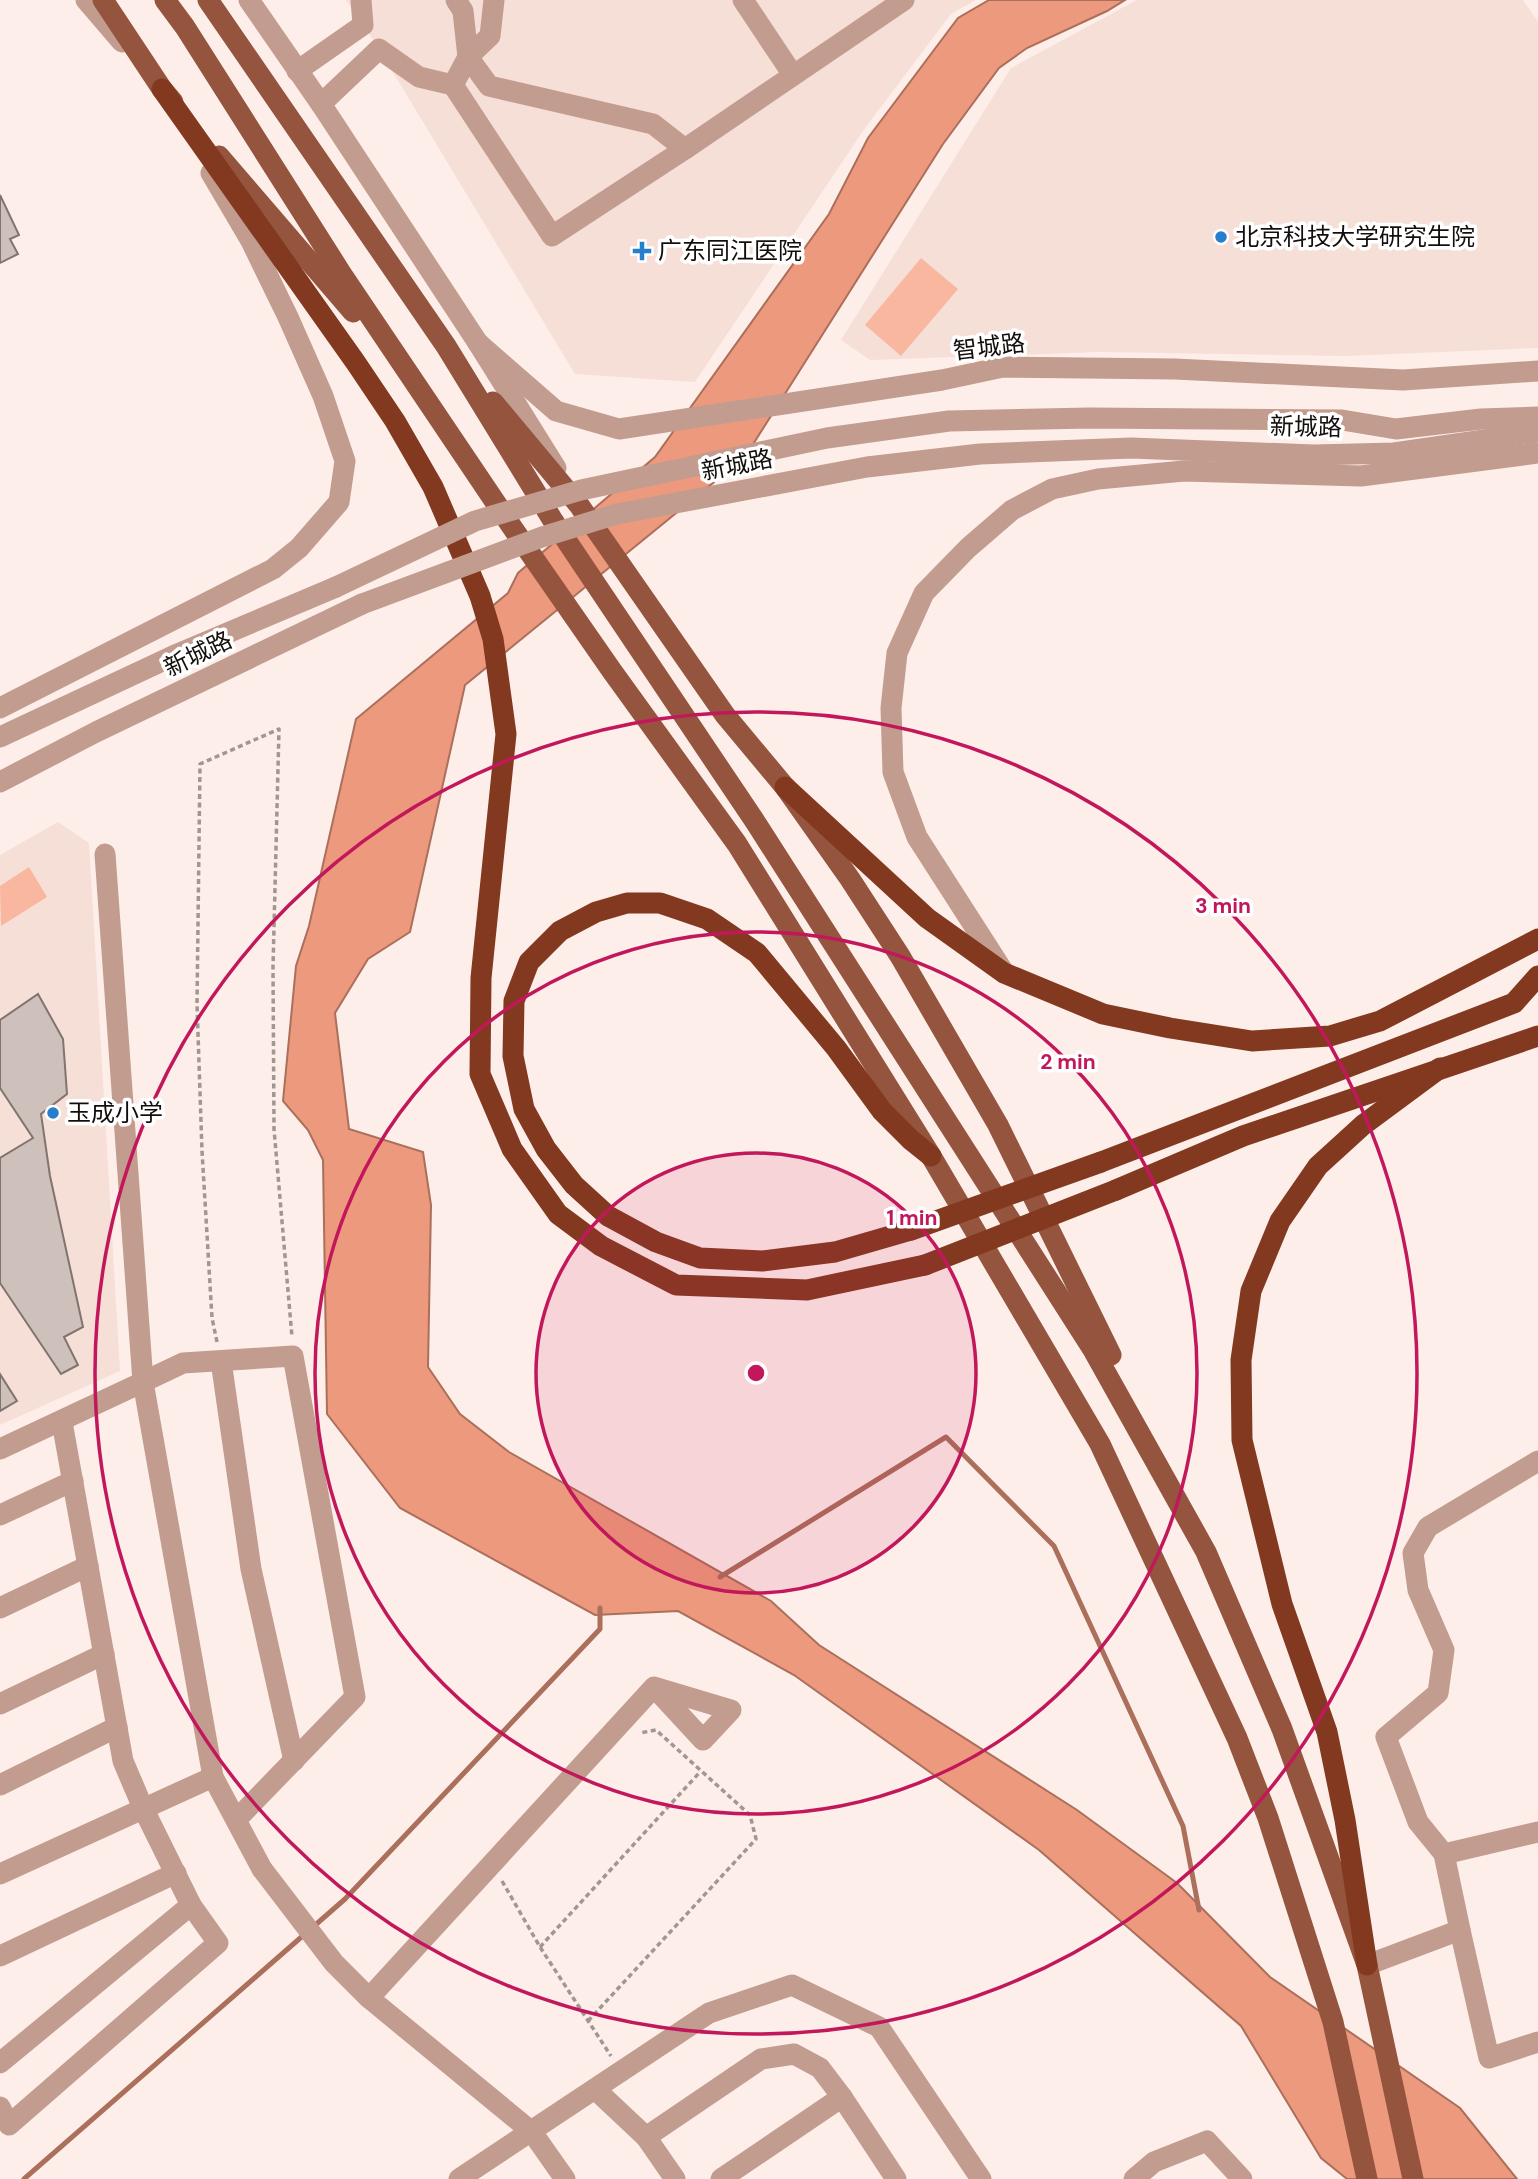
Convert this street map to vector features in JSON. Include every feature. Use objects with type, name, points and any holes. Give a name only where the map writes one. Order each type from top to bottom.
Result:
[{"type":"highway","points":[[162,89],[395,421],[433,487],[480,596],[493,639],[506,734],[481,978],[480,1074],[512,1149],[558,1214],[601,1246],[676,1285],[807,1290],[925,1265],[1243,1136],[1538,1036]]},
{"type":"highway","points":[[785,787],[927,918],[1004,973],[1102,1014],[1252,1041],[1330,1037],[1380,1021],[1538,939]]},
{"type":"highway","points":[[931,1156],[882,1111],[836,1048],[757,953],[707,919],[660,903],[627,903],[596,912],[560,931],[528,962],[514,1001],[513,1056],[524,1109],[553,1158],[574,1185],[608,1216],[656,1242],[700,1258],[750,1261],[835,1252],[911,1230],[1101,1162],[1514,1003],[1538,976]]},
{"type":"highway","points":[[1367,1965],[1345,1820],[1327,1732],[1282,1604],[1242,1440],[1241,1360],[1251,1292],[1280,1221],[1318,1166],[1363,1125],[1440,1068]]},
{"type":"main road","points":[[103,0],[162,89],[418,388]]},
{"type":"main road","points":[[165,0],[185,27],[341,273],[512,527],[737,844],[931,1156],[1100,1444],[1237,1738],[1268,1818],[1333,2022],[1367,2179]]},
{"type":"main road","points":[[208,0],[446,346],[552,519],[756,823],[1092,1348],[1206,1552]]},
{"type":"main road","points":[[446,346],[579,505],[725,715],[785,787],[900,956],[998,1125],[1206,1552],[1282,1729],[1367,1965],[1413,2179]]},
{"type":"street","points":[[0,708],[273,569],[299,548],[339,502],[345,461],[323,396],[251,241],[162,89],[86,0]]},
{"type":"street","points":[[249,0],[321,104],[478,343],[579,505]]},
{"type":"street","points":[[297,71],[363,25],[361,0]]},
{"type":"street","points":[[456,0],[463,11],[468,58],[489,86],[653,124],[685,149]]},
{"type":"street","points":[[453,85],[468,58],[490,36],[494,0]]},
{"type":"street","points":[[743,0],[793,75]]},
{"type":"street","points":[[321,104],[379,50],[419,77],[453,85],[552,236],[904,0]]},
{"type":"street","name":"智城路","points":[[478,343],[556,411],[619,429],[942,380],[1003,367],[1175,369],[1403,380],[1538,371]]},
{"type":"street","name":"新城路","points":[[0,737],[173,656],[336,587],[475,521],[581,490],[827,438],[949,421],[1090,418],[1342,420],[1396,429],[1481,419],[1538,417]]},
{"type":"street","name":"新城路","points":[[0,782],[96,732],[362,604],[541,537],[617,514],[867,467],[980,454],[1131,448],[1314,455],[1394,453],[1538,432]]},
{"type":"street","points":[[1004,973],[917,837],[893,772],[891,708],[897,653],[924,593],[968,548],[1012,510],[1042,494],[1052,489],[1098,480],[1185,471],[1361,476],[1538,453]]},
{"type":"street","points":[[105,854],[143,1382],[213,1777],[262,1869],[327,1953],[369,1998],[532,2132],[565,2179]]},
{"type":"street","points":[[0,1449],[183,1363],[293,1356],[355,1697],[236,1820]]},
{"type":"street","points":[[221,1361],[251,1569],[293,1761]]},
{"type":"street","points":[[3,2122],[218,1943],[191,1905],[123,1761],[62,1422]]},
{"type":"street","points":[[1538,1461],[1428,1527],[1413,1553],[1418,1590],[1444,1650],[1438,1693],[1386,1737],[1418,1822],[1444,1854],[1489,2058],[1538,2042]]},
{"type":"street","points":[[0,1515],[73,1481]]},
{"type":"street","points":[[0,1608],[88,1566]]},
{"type":"street","points":[[0,1704],[104,1654]]},
{"type":"street","points":[[369,1998],[654,1687]]},
{"type":"street","points":[[0,1785],[117,1727]]},
{"type":"street","points":[[0,1874],[213,1777]]},
{"type":"street","points":[[1444,1854],[1538,1832]]},
{"type":"street","points":[[0,1956],[176,1873]]},
{"type":"street","points":[[0,2063],[191,1905]]},
{"type":"street","points":[[1367,1965],[1460,1930]]},
{"type":"street","points":[[463,2178],[709,2013],[792,1985],[879,2027],[981,2179]]},
{"type":"street","points":[[646,2137],[761,2059],[794,2054],[820,2068],[842,2097],[885,2175]]},
{"type":"street","points":[[596,2090],[646,2137],[675,2179]]},
{"type":"street","points":[[722,2179],[842,2097]]},
{"type":"street","points":[[1134,2179],[1154,2162],[1207,2141],[1242,2179]]},
{"type":"path","points":[[221,1361],[212,1318],[202,1152],[197,1004],[200,764],[279,729],[273,967],[274,1129],[293,1356]]},
{"type":"path","points":[[589,2021],[755,1839],[751,1815],[656,1730],[637,1733]]},
{"type":"path","points":[[540,1947],[700,1772]]},
{"type":"path","points":[[498,1875],[540,1947],[622,2072]]},
{"type":"shaded area","name":"广东同江医院","points":[[346,0],[976,0],[951,14],[865,128],[695,382],[575,374],[379,49]]},
{"type":"shaded area","points":[[989,0],[1125,0],[1027,48],[999,68],[943,144],[745,457],[465,685],[410,932],[368,959],[335,1013],[349,1129],[423,1152],[431,1205],[428,1367],[460,1414],[509,1452],[771,1601],[819,1645],[1077,1810],[1177,1883],[1270,1977],[1460,2108],[1517,2179],[1347,2179],[1321,2158],[1241,2026],[1039,1850],[794,1675],[678,1611],[595,1615],[400,1508],[327,1414],[323,1160],[308,1130],[283,1101],[296,966],[309,926],[356,719],[508,593],[518,573],[655,457],[829,214],[868,138],[958,18]]},
{"type":"shaded area","name":"北京科技大学研究生院","points":[[1137,0],[1523,0],[1538,22],[1538,348],[1345,356],[1100,352],[870,360],[841,340],[1011,68]]},
{"type":"shaded area","points":[[921,258],[958,289],[901,356],[865,325]]},
{"type":"shaded area","name":"玉成小学","points":[[58,822],[89,843],[120,1371],[0,1425],[0,855]]},
{"type":"shaded area","points":[[29,867],[47,897],[1,926],[0,886]]},
{"type":"building","points":[[0,195],[19,235],[10,239],[18,254],[0,263]]},
{"type":"building","points":[[38,994],[63,1039],[67,1094],[41,1114],[50,1176],[83,1327],[64,1337],[78,1365],[61,1374],[0,1283],[0,1158],[33,1138],[0,1088],[0,1020]]},
{"type":"building","points":[[0,1374],[17,1401],[0,1411]]},
{"type":"waterway","points":[[720,1577],[946,1437],[1054,1546],[1183,1826],[1199,1910]]},
{"type":"waterway","points":[[313,1927],[345,1899],[600,1629],[600,1608]]},
{"type":"waterway","points":[[24,2179],[306,1933]]},
{"type":"place","name":"北京科技大学研究生院","points":[[1221,237]]},
{"type":"place","name":"广东同江医院","points":[[642,251]]},
{"type":"place","name":"玉成小学","points":[[53,1113]]}]
